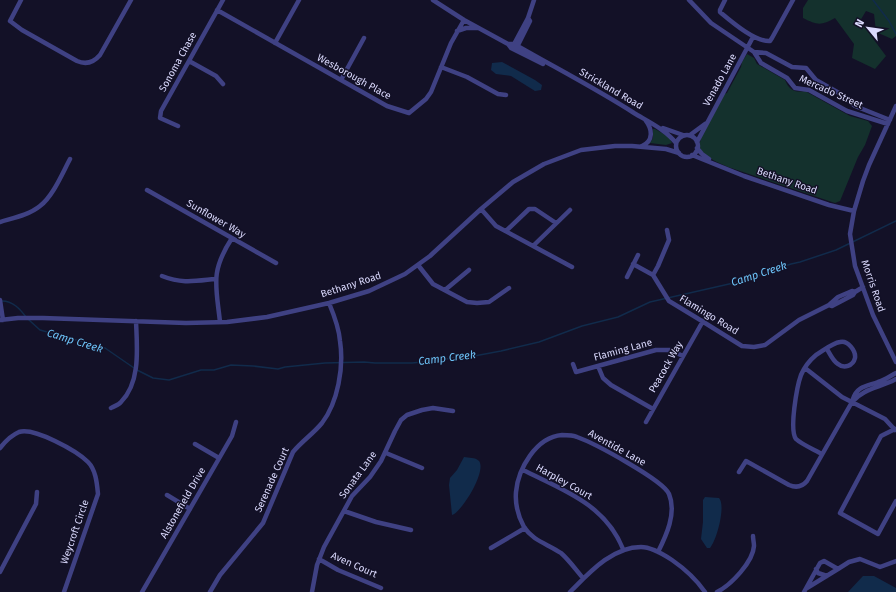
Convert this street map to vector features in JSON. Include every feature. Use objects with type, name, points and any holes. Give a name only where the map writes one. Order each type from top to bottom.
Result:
[{"type":"street","points":[[21,0],[10,21],[22,30],[74,60],[86,63],[95,60],[100,55],[132,0]]},
{"type":"street","name":"Sonoma Chase","points":[[178,126],[160,118],[161,111],[223,0]]},
{"type":"street","points":[[275,43],[299,0]]},
{"type":"street","points":[[432,0],[464,20],[513,47]]},
{"type":"street","points":[[513,47],[528,18],[534,0]]},
{"type":"street","name":"Mercado Street","points":[[689,0],[711,23],[747,48],[754,52],[766,53],[791,66],[805,67],[809,69],[816,80],[839,92],[855,106],[889,122]]},
{"type":"street","points":[[725,0],[720,12],[753,37],[767,41],[770,41],[793,0]]},
{"type":"street","name":"Wesborough Place","points":[[217,10],[387,106],[409,113],[429,96],[451,43],[464,20]]},
{"type":"street","points":[[528,18],[530,21],[523,38],[523,45],[529,53]]},
{"type":"street","points":[[458,31],[466,28],[478,28]]},
{"type":"street","points":[[499,39],[507,41],[511,40],[520,32]]},
{"type":"street","name":"Venado Lane","points":[[697,142],[753,37]]},
{"type":"street","points":[[341,80],[364,38]]},
{"type":"street","points":[[513,47],[523,38]]},
{"type":"street","name":"Strickland Road","points":[[513,47],[529,53],[645,119],[671,137],[676,145]]},
{"type":"street","name":"Strickland Road","points":[[513,47],[568,75]]},
{"type":"street","name":"Mercado Street","points":[[754,52],[761,63],[786,77],[795,88],[809,90],[847,111],[889,122]]},
{"type":"street","points":[[189,60],[216,76],[223,84]]},
{"type":"street","points":[[441,67],[498,94],[506,95]]},
{"type":"street","name":"Morris Road","points":[[896,106],[869,165],[854,211],[850,234],[855,266],[873,315],[896,362]]},
{"type":"street","name":"Strickland Road","points":[[640,146],[647,143],[651,136],[651,130],[645,119]]},
{"type":"street","name":"Venado Lane","points":[[690,135],[701,128],[708,120]]},
{"type":"street","name":"Strickland Road","points":[[657,127],[683,135]]},
{"type":"street","points":[[683,135],[690,135],[697,142],[697,148],[692,155],[684,156],[679,153],[676,145],[678,139],[683,135]]},
{"type":"street","name":"Bethany Road","points":[[666,149],[676,145]]},
{"type":"street","name":"Bethany Road","points":[[1,320],[44,318],[220,322],[267,317],[329,302],[368,291],[386,284],[418,265],[513,182],[544,164],[581,150],[616,146],[640,146],[666,149],[679,153]]},
{"type":"street","name":"Bethany Road","points":[[697,148],[715,164]]},
{"type":"street","name":"Bethany Road","points":[[692,155],[744,176],[829,205],[854,211]]},
{"type":"street","points":[[0,222],[26,214],[40,206],[52,191],[70,159]]},
{"type":"street","name":"Sunflower Way","points":[[147,190],[276,263]]},
{"type":"street","points":[[481,209],[496,226],[572,267]]},
{"type":"street","points":[[506,231],[529,209],[535,210],[556,223]]},
{"type":"street","points":[[533,246],[570,210]]},
{"type":"street","points":[[633,264],[653,275],[669,240],[667,230]]},
{"type":"street","points":[[220,322],[215,279],[216,270],[220,258],[232,238]]},
{"type":"street","points":[[626,277],[638,255]]},
{"type":"street","points":[[418,265],[433,284],[467,302],[477,304],[489,302],[509,288]]},
{"type":"street","points":[[445,290],[469,270]]},
{"type":"street","name":"Flamingo Road","points":[[653,275],[668,301],[742,346],[765,345],[799,320],[829,305],[832,306],[844,297],[854,296],[855,292],[864,288]]},
{"type":"street","points":[[162,276],[175,281],[188,282],[215,279]]},
{"type":"street","points":[[0,300],[1,320]]},
{"type":"street","name":"Serenade Court","points":[[210,592],[220,575],[240,553],[263,522],[293,452],[318,428],[331,407],[340,374],[341,355],[337,323],[329,302]]},
{"type":"street","points":[[111,408],[121,403],[129,391],[135,375],[136,321]]},
{"type":"street","name":"Peacock Way","points":[[646,422],[703,321]]},
{"type":"street","points":[[822,454],[798,441],[794,435],[795,399],[805,368],[813,358],[827,349],[839,342],[846,342],[854,352],[854,361],[846,366],[839,365],[827,349]]},
{"type":"street","name":"Flaming Lane","points":[[573,364],[576,372],[656,350],[670,350],[683,356]]},
{"type":"street","points":[[598,366],[603,378],[611,385],[653,409]]},
{"type":"street","points":[[805,368],[842,397],[885,419],[896,430],[881,436],[840,513],[878,534],[896,501]]},
{"type":"street","points":[[739,472],[746,461],[789,485],[799,487],[807,481],[852,402],[855,393],[861,387],[884,380],[896,373]]},
{"type":"street","points":[[852,402],[861,393],[882,386],[896,379]]},
{"type":"street","name":"Sonata Lane","points":[[312,592],[319,559],[352,496],[370,477],[386,452],[398,425],[407,415],[414,412],[433,408],[453,411]]},
{"type":"street","name":"Alstonefield Drive","points":[[142,592],[232,436],[236,422]]},
{"type":"street","name":"Weycroft Circle","points":[[0,448],[3,443],[19,432],[39,434],[74,452],[89,463],[96,478],[98,494],[64,592]]},
{"type":"street","name":"Aventide Lane","points":[[583,578],[560,552],[538,541],[525,528],[520,518],[516,499],[517,486],[523,470],[533,452],[542,443],[556,436],[569,435],[586,440],[651,477],[666,490],[672,506],[667,531],[658,552]]},
{"type":"street","points":[[195,444],[219,458]]},
{"type":"street","points":[[386,452],[422,468]]},
{"type":"street","name":"Harpley Court","points":[[523,470],[579,499],[596,510],[613,529],[623,549]]},
{"type":"street","points":[[0,572],[36,504],[37,492]]},
{"type":"street","points":[[167,495],[190,509]]},
{"type":"street","points":[[344,511],[376,522],[411,530]]},
{"type":"street","points":[[492,548],[525,528]]},
{"type":"street","points":[[717,592],[732,582],[747,561],[754,546],[753,536]]},
{"type":"street","points":[[570,592],[593,568],[623,549],[642,546],[664,555],[688,573],[705,592]]},
{"type":"street","name":"Aven Court","points":[[319,559],[338,570],[381,588]]},
{"type":"street","points":[[805,590],[849,562],[860,559],[880,567],[896,561]]},
{"type":"street","points":[[805,590],[816,569],[824,561],[838,569]]},
{"type":"street","points":[[816,569],[818,573],[826,576]]},
{"type":"green space","points":[[808,0],[896,0],[896,36],[892,39],[876,32],[874,14],[866,11],[860,21],[886,56],[875,69],[852,58],[854,44],[835,18],[819,24],[803,18],[803,8]]},
{"type":"green space","points":[[747,54],[754,58],[757,64],[785,80],[788,86],[793,90],[798,92],[805,91],[850,116],[868,121],[872,126],[840,201],[835,203],[733,169],[716,162],[702,152],[700,143],[705,129],[724,94],[727,93]]},
{"type":"green space","points":[[653,129],[669,137],[672,143],[666,145],[650,143],[653,138]]},
{"type":"water","points":[[502,62],[542,85],[541,90],[535,91],[511,76],[496,74],[491,70],[492,63]]},
{"type":"water","points":[[464,457],[474,458],[479,461],[481,466],[480,473],[477,482],[462,507],[452,515],[449,485],[450,478],[457,470]]},
{"type":"water","points":[[705,497],[719,498],[722,508],[718,531],[710,548],[707,548],[701,539],[703,500]]},
{"type":"water","points":[[863,576],[874,576],[896,588],[896,592],[848,592]]},
{"type":"waterway","points":[[873,0],[889,21],[896,34]]},
{"type":"waterway","name":"Camp Creek","points":[[137,370],[153,378],[169,380],[201,370],[214,370],[231,365],[278,369],[325,363],[412,363],[456,357],[469,357],[501,351],[539,342],[582,326],[618,317],[650,302],[751,279],[773,270],[836,250],[896,221]]},
{"type":"waterway","name":"Camp Creek","points":[[2,301],[10,302],[19,308],[26,317]]},
{"type":"waterway","name":"Camp Creek","points":[[29,320],[40,330],[105,348],[134,368]]}]
